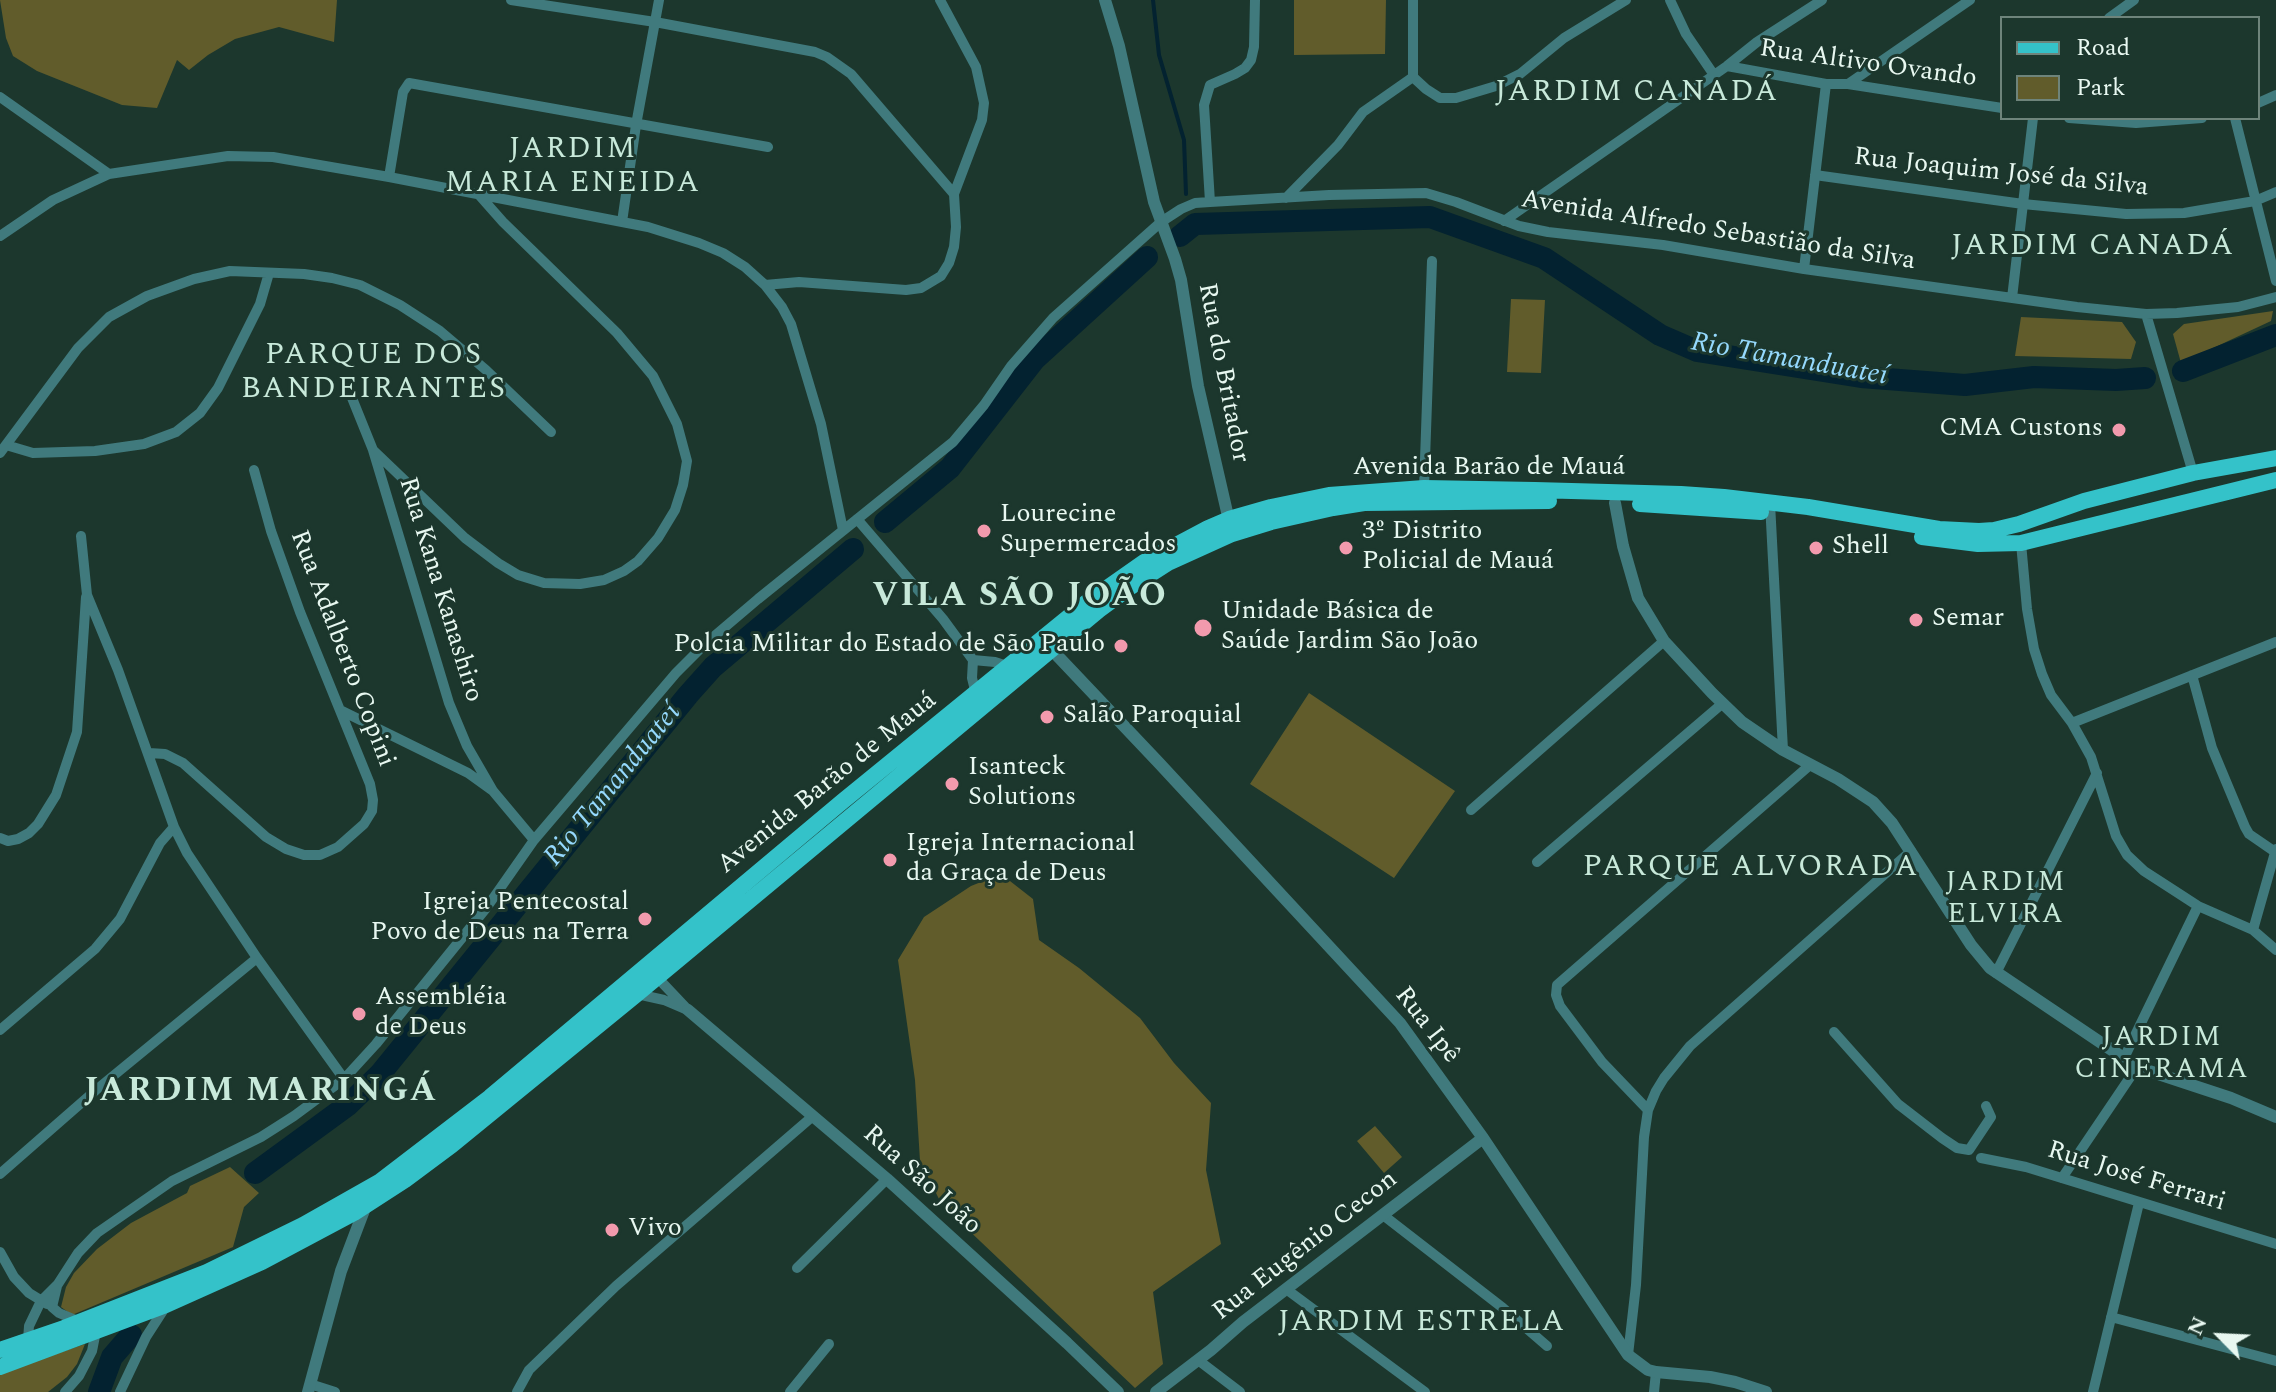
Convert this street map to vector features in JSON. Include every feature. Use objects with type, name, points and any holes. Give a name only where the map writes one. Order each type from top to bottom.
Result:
[{"type":"main road","name":"Avenida Barão de Mauá","points":[[1770,508],[1808,507],[1928,528],[1994,530],[2084,501],[2193,473],[2276,458]]},
{"type":"main road","name":"Avenida Barão de Mauá","points":[[0,1350],[207,1272],[253,1251],[379,1182],[652,972],[1129,588],[1231,526],[1364,503],[1553,501],[1681,494],[1948,542],[2021,543],[2275,483]]},
{"type":"main road","name":"Avenida Barão de Mauá","points":[[0,1367],[166,1305],[262,1262],[366,1205],[452,1145],[637,994],[652,972],[843,801],[1087,602],[1172,546],[1329,495],[1424,488],[1615,498]]},
{"type":"main road","points":[[2084,501],[2083,518],[2092,526]]},
{"type":"main road","points":[[1051,649],[1061,633],[1086,608],[1087,602]]},
{"type":"street","points":[[511,0],[655,22],[815,52],[837,62],[851,74],[954,194]]},
{"type":"street","points":[[622,222],[659,0]]},
{"type":"street","points":[[765,285],[799,282],[906,290],[921,288],[941,276],[949,263],[956,227],[954,194],[978,133],[984,103],[976,67],[940,0]]},
{"type":"street","name":"Rua do Britador","points":[[1105,0],[1119,46],[1154,202],[1181,280],[1198,386],[1231,526]]},
{"type":"street","points":[[1210,202],[1204,105],[1210,85],[1245,68],[1251,60],[1255,0]]},
{"type":"street","points":[[1413,0],[1413,77],[1440,98],[1456,98],[1496,86],[1520,74],[1564,38],[1626,0]]},
{"type":"street","points":[[1670,0],[1686,34],[1714,75]]},
{"type":"street","points":[[1504,221],[1757,42],[1822,0]]},
{"type":"street","points":[[1848,84],[1970,0]]},
{"type":"street","points":[[2112,16],[2134,0]]},
{"type":"street","name":"Rua Altivo Ovando","points":[[1727,66],[1826,84],[1848,84],[2000,108]]},
{"type":"street","points":[[1286,198],[1338,145],[1363,112],[1413,77]]},
{"type":"street","points":[[389,177],[402,96],[405,86],[413,84],[768,147]]},
{"type":"street","points":[[1804,269],[1826,84]]},
{"type":"street","points":[[0,97],[109,174]]},
{"type":"street","points":[[2012,298],[2033,120]]},
{"type":"street","points":[[2096,120],[2136,123],[2176,120]]},
{"type":"street","points":[[2235,120],[2276,281]]},
{"type":"street","points":[[0,236],[53,200],[109,174],[228,156],[273,157],[389,177],[648,227],[710,246],[745,267],[765,285],[782,307],[799,345],[821,424],[843,530]]},
{"type":"street","name":"Rua Joaquim José da Silva","points":[[1815,175],[2023,204],[2126,214],[2184,213],[2255,201],[2276,192]]},
{"type":"street","name":"Avenida Alfredo Sebastião da Silva","points":[[58,1284],[78,1253],[97,1233],[120,1216],[172,1181],[261,1137],[344,1079],[487,907],[534,840],[676,673],[705,644],[953,442],[1011,366],[1053,318],[1161,222],[1181,209],[1195,203],[1210,202],[1426,193],[1504,221],[1548,232],[1663,245],[1804,269],[2012,298],[2146,314],[2238,307],[2276,297]]},
{"type":"street","points":[[373,450],[465,538],[518,575],[544,583],[580,584],[604,580],[624,571],[638,561],[658,538],[675,510],[687,461],[677,424],[653,376],[617,333],[479,195]]},
{"type":"street","points":[[1424,488],[1432,261]]},
{"type":"street","points":[[269,273],[260,304],[218,388],[200,413],[176,432],[144,444],[95,451],[33,453],[3,449],[78,348],[109,317],[147,296],[194,279],[230,271],[269,273],[332,278],[360,285],[400,305],[440,331],[551,432]]},
{"type":"street","points":[[2146,314],[2193,473]]},
{"type":"street","name":"Rua Kana Kanashiro","points":[[352,398],[373,450],[449,703],[467,746],[493,791]]},
{"type":"street","name":"Rua Adalberto Copini","points":[[149,753],[165,754],[183,763],[266,837],[304,855],[320,855],[338,847],[364,824],[372,811],[370,784],[300,612],[271,531],[254,470]]},
{"type":"street","points":[[1615,498],[1623,546],[1638,598],[1664,641],[1742,722],[1783,750],[1838,779],[1873,802],[1892,823],[1982,961],[2137,1067],[2231,1098],[2276,1117]]},
{"type":"street","points":[[1770,508],[1783,750]]},
{"type":"street","points":[[857,519],[943,619],[973,660],[972,678],[977,693],[968,719]]},
{"type":"street","points":[[0,838],[8,841],[18,839],[38,824],[56,795],[77,732],[87,595],[81,536]]},
{"type":"street","points":[[2021,543],[2027,609],[2042,674],[2051,695],[2072,723],[2091,757],[2116,836],[2127,855],[2144,871],[2198,906],[2253,930],[2276,950]]},
{"type":"street","points":[[87,595],[118,670],[174,827],[187,853],[257,958],[344,1079]]},
{"type":"street","points":[[1471,810],[1664,641]]},
{"type":"street","points":[[2072,723],[2276,642]]},
{"type":"street","name":"Rua Ipê","points":[[1051,649],[1400,1023],[1483,1138],[1628,1355],[1648,1370],[1723,1379],[1766,1392]]},
{"type":"street","points":[[973,660],[1007,666]]},
{"type":"street","points":[[2192,675],[2212,748],[2245,827],[2249,834],[2275,851],[2253,930]]},
{"type":"street","points":[[1537,862],[1723,703]]},
{"type":"street","points":[[340,710],[452,765],[493,791],[534,840]]},
{"type":"street","points":[[1648,1110],[1602,1062],[1560,1006],[1556,995],[1557,985],[1810,765]]},
{"type":"street","points":[[1996,973],[2097,773]]},
{"type":"street","points":[[0,1030],[95,949],[120,919],[153,855],[174,827]]},
{"type":"street","points":[[1628,1355],[1636,1285],[1644,1137],[1648,1110],[1664,1078],[1690,1046],[1911,851]]},
{"type":"street","points":[[2124,1058],[2198,906]]},
{"type":"street","points":[[0,1174],[96,1090],[257,958]]},
{"type":"street","name":"Rua São João","points":[[652,972],[688,1010],[887,1179],[1118,1392]]},
{"type":"street","name":"Rua São João","points":[[637,994],[688,1010]]},
{"type":"street","points":[[1834,1032],[1898,1104],[1957,1148],[1969,1150],[1991,1117],[1986,1106]]},
{"type":"street","points":[[2062,1178],[2137,1067]]},
{"type":"street","points":[[517,1392],[529,1370],[605,1296],[813,1116]]},
{"type":"street","name":"Rua Eugênio Cecon","points":[[1156,1392],[1483,1138]]},
{"type":"street","name":"Rua José Ferrari","points":[[1981,1158],[2026,1167],[2276,1244]]},
{"type":"street","points":[[797,1268],[887,1179]]},
{"type":"street","points":[[2093,1392],[2139,1203]]},
{"type":"street","points":[[335,1392],[309,1388],[341,1271],[366,1205]]},
{"type":"street","points":[[1383,1215],[1547,1346]]},
{"type":"street","points":[[0,1252],[14,1277],[29,1293],[59,1313],[81,1321],[96,1331],[92,1351],[79,1376],[65,1392]]},
{"type":"street","points":[[52,1307],[58,1284]]},
{"type":"street","points":[[28,1340],[29,1326],[41,1301],[58,1284]]},
{"type":"street","points":[[1286,1289],[1425,1392]]},
{"type":"street","points":[[120,1392],[146,1337],[166,1305]]},
{"type":"street","points":[[2111,1317],[2276,1361]]},
{"type":"street","points":[[790,1392],[829,1344]]},
{"type":"street","points":[[1198,1360],[1240,1392]]},
{"type":"street","points":[[1654,1392],[1656,1372]]},
{"type":"green space","points":[[0,0],[337,0],[334,42],[279,27],[235,39],[189,70],[177,60],[157,108],[122,105],[37,71],[13,56],[6,38]]},
{"type":"green space","points":[[1294,0],[1386,0],[1385,54],[1294,55]]},
{"type":"green space","points":[[1511,299],[1545,300],[1541,373],[1507,372]]},
{"type":"green space","points":[[2273,311],[2271,321],[2181,363],[2173,334],[2184,324]]},
{"type":"green space","points":[[2021,317],[2122,322],[2136,342],[2131,359],[2015,356]]},
{"type":"green space","points":[[1309,693],[1455,791],[1394,878],[1250,784]]},
{"type":"green space","points":[[1001,874],[1033,899],[1039,940],[1140,1018],[1174,1063],[1211,1103],[1206,1170],[1221,1244],[1153,1292],[1163,1364],[1135,1388],[942,1205],[920,1161],[915,1080],[898,960],[924,917],[971,886]]},
{"type":"green space","points":[[1375,1126],[1402,1157],[1384,1173],[1357,1141]]},
{"type":"green space","points":[[230,1167],[259,1193],[244,1207],[233,1247],[72,1315],[61,1307],[66,1287],[74,1273],[97,1249],[131,1223],[187,1193],[190,1186]]},
{"type":"green space","points":[[85,1344],[77,1364],[67,1377],[48,1392],[0,1392],[0,1373]]},
{"type":"waterway","points":[[1153,0],[1159,55],[1184,140],[1186,194]]},
{"type":"waterway","name":"Rio Tamanduateí","points":[[1180,236],[1195,224],[1430,217],[1544,258],[1660,335],[1697,351],[1861,377],[1965,385],[2034,377],[2145,378]]},
{"type":"waterway","name":"Rio Tamanduateí","points":[[885,522],[950,468],[1035,359],[1147,257]]},
{"type":"waterway","name":"Rio Tamanduateí","points":[[2183,371],[2276,335]]},
{"type":"waterway","name":"Rio Tamanduateí","points":[[255,1173],[348,1105],[380,1074],[713,667],[853,549]]},
{"type":"waterway","name":"Rio Tamanduateí","points":[[99,1392],[112,1357],[131,1335]]},
{"type":"place","name":"CMA Custons","points":[[2119,430]]},
{"type":"place","name":"Lourecine Supermercados","points":[[984,531]]},
{"type":"place","name":"3º Distrito Policial de Mauá","points":[[1346,548]]},
{"type":"place","name":"Shell","points":[[1816,548]]},
{"type":"place","name":"Semar","points":[[1916,620]]},
{"type":"place","name":"Unidade Básica de Saúde Jardim São João","points":[[1203,628]]},
{"type":"place","name":"Polcia Militar do Estado de São Paulo","points":[[1121,646]]},
{"type":"place","name":"Salão Paroquial","points":[[1047,717]]},
{"type":"place","name":"Isanteck Solutions","points":[[952,784]]},
{"type":"place","name":"Igreja Internacional da Graça de Deus","points":[[890,860]]},
{"type":"place","name":"Igreja Pentecostal Povo de Deus na Terra","points":[[645,919]]},
{"type":"place","name":"Assembléia de Deus","points":[[359,1014]]},
{"type":"place","name":"Vivo","points":[[612,1230]]},
{"type":"district","name":"JARDIM CANADÁ","points":[[1637,94]]},
{"type":"district","name":"JARDIM MARIA ENEIDA","points":[[573,168]]},
{"type":"district","name":"JARDIM CANADÁ","points":[[2093,248]]},
{"type":"district","name":"PARQUE DOS BANDEIRANTES","points":[[374,374]]},
{"type":"district","name":"VILA SÃO JOÃO","points":[[1020,598]]},
{"type":"district","name":"PARQUE ALVORADA","points":[[1751,869]]},
{"type":"district","name":"JARDIM ELVIRA","points":[[2006,901]]},
{"type":"district","name":"JARDIM CINERAMA","points":[[2162,1056]]},
{"type":"district","name":"JARDIM MARINGÁ","points":[[261,1093]]},
{"type":"district","name":"JARDIM ESTRELA","points":[[1422,1324]]}]
